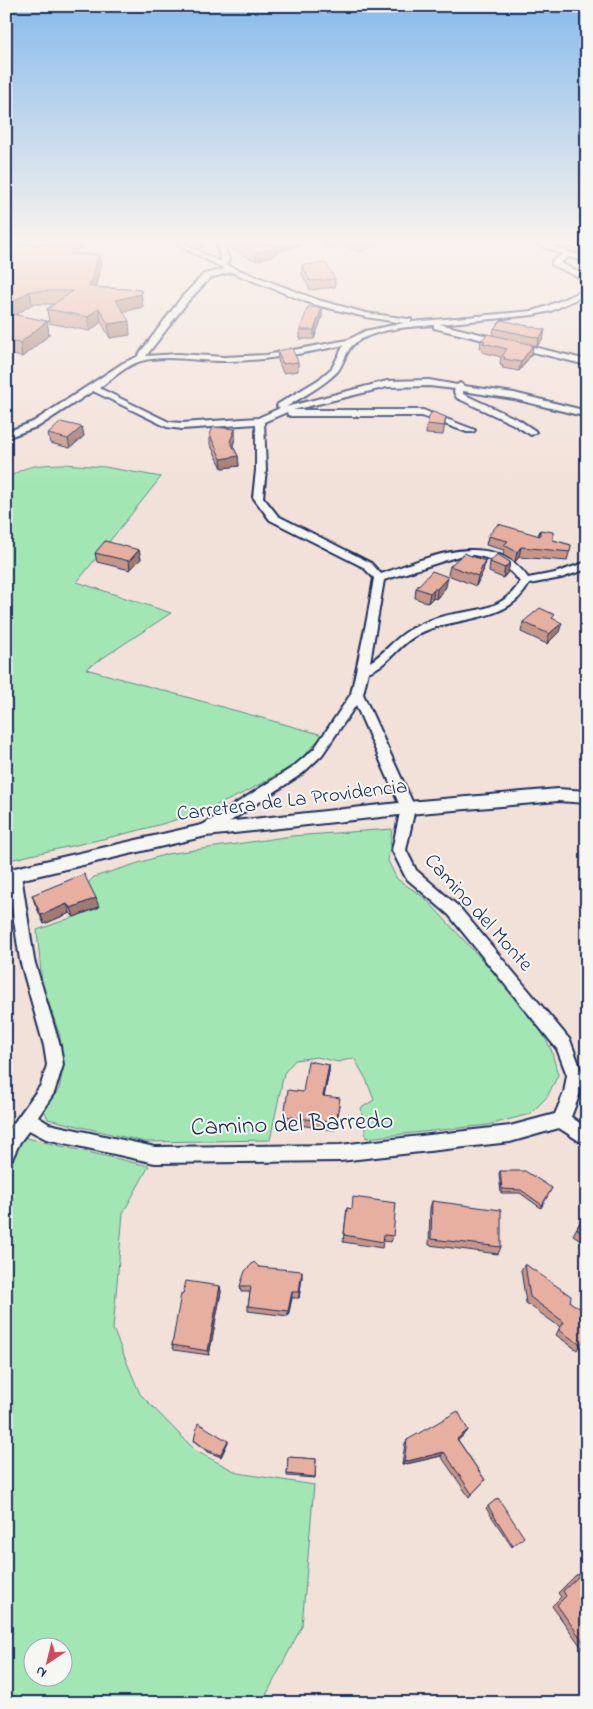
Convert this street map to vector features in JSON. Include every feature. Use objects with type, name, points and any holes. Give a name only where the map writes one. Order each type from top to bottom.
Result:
[{"type":"street","points":[[140,359],[167,324]]},
{"type":"street","points":[[368,333],[371,326],[369,324]]},
{"type":"street","points":[[6,435],[36,424],[94,388],[126,365],[140,359],[178,356],[224,359],[266,358],[350,342],[368,333],[405,325],[424,324],[587,363]]},
{"type":"street","points":[[279,412],[278,408],[321,382],[335,368],[350,342]]},
{"type":"street","points":[[94,388],[167,424],[182,426],[260,421],[279,412],[387,384],[429,383],[460,386],[514,396],[587,414]]},
{"type":"street","points":[[460,386],[458,392],[460,396],[516,422],[531,432]]},
{"type":"street","points":[[279,412],[295,414],[339,412],[423,414],[470,430]]},
{"type":"street","points":[[260,421],[262,470],[258,497],[265,508],[274,518],[367,564],[379,578]]},
{"type":"street","points":[[363,669],[373,667],[411,634],[440,621],[491,612],[512,600],[524,582],[519,572],[510,565],[475,552],[463,552],[414,565],[379,578]]},
{"type":"street","points":[[524,582],[557,576],[587,565]]},
{"type":"street","points":[[206,830],[298,770],[318,752],[356,694],[363,669],[379,578]]},
{"type":"street","points":[[356,694],[408,808]]},
{"type":"street","name":"Carretera de La Providencia","points":[[10,876],[206,830],[558,794],[587,797]]},
{"type":"street","name":"Camino del Monte","points":[[408,808],[399,850],[411,874],[454,911],[564,1045],[576,1075],[572,1093],[561,1120]]},
{"type":"street","points":[[6,1153],[14,1136],[48,1088],[55,1065],[52,1046],[26,960],[10,876]]},
{"type":"street","name":"Camino del Barredo","points":[[27,1120],[46,1131],[155,1155],[340,1153],[510,1134],[561,1120]]},
{"type":"street","points":[[561,1120],[587,1138]]},
{"type":"green space","points":[[63,464],[105,467],[161,477],[77,582],[171,613],[86,669],[323,735],[294,765],[234,798],[203,811],[138,830],[6,861],[6,481],[12,475],[25,468]]},
{"type":"green space","points":[[392,829],[388,861],[397,879],[425,898],[531,1013],[551,1049],[558,1075],[547,1097],[530,1114],[488,1125],[366,1138],[361,1108],[374,1100],[366,1079],[354,1058],[338,1062],[317,1057],[295,1060],[284,1073],[270,1140],[145,1142],[48,1119],[43,1108],[59,1089],[63,1069],[60,1036],[42,984],[37,930],[99,908],[87,884],[94,877],[167,854],[292,836]]},
{"type":"green space","points":[[22,1137],[149,1166],[123,1213],[113,1329],[140,1394],[196,1451],[238,1473],[314,1485],[302,1626],[262,1703],[6,1703],[6,1170]]},
{"type":"building","points":[[6,324],[44,324],[20,343],[6,341]]},
{"type":"building","points":[[302,324],[316,324],[314,330],[300,330]]},
{"type":"building","points":[[498,324],[518,324],[545,330],[539,338],[494,328]]},
{"type":"building","points":[[587,324],[587,338],[584,336]]},
{"type":"building","points":[[488,334],[533,345],[521,362],[504,359],[505,357],[502,356],[507,349],[483,343],[485,341],[481,340]]},
{"type":"building","points":[[292,348],[298,362],[283,364],[277,351]]},
{"type":"building","points":[[433,412],[446,417],[444,426],[427,424],[430,414]]},
{"type":"building","points":[[61,422],[82,427],[68,439],[48,434]]},
{"type":"building","points":[[213,427],[235,429],[230,441],[238,456],[221,459],[210,435]]},
{"type":"building","points":[[498,524],[540,536],[540,530],[553,532],[553,540],[571,545],[570,552],[521,547],[517,552],[504,545],[508,541],[488,536]]},
{"type":"building","points":[[105,541],[139,550],[129,561],[95,553]]},
{"type":"building","points":[[464,553],[485,561],[478,576],[450,566]]},
{"type":"building","points":[[497,554],[510,562],[505,568],[490,562]]},
{"type":"building","points":[[432,571],[448,577],[437,589],[430,593],[416,588]]},
{"type":"building","points":[[540,608],[555,615],[552,618],[562,623],[549,634],[523,622]]},
{"type":"building","points":[[84,874],[96,898],[71,908],[67,904],[41,915],[32,895]]},
{"type":"building","points":[[308,1061],[329,1065],[323,1096],[340,1098],[336,1123],[284,1116],[288,1090],[303,1092]]},
{"type":"building","points":[[500,1171],[525,1171],[552,1188],[542,1205],[521,1190],[502,1189]]},
{"type":"building","points":[[353,1197],[396,1203],[393,1236],[384,1235],[383,1242],[344,1235],[347,1208],[352,1209]]},
{"type":"building","points":[[432,1201],[501,1210],[501,1247],[431,1239]]},
{"type":"building","points":[[587,1211],[587,1235],[577,1229]]},
{"type":"building","points":[[254,1262],[259,1267],[302,1271],[299,1292],[292,1292],[288,1311],[248,1306],[251,1286],[240,1286],[245,1271]]},
{"type":"building","points":[[525,1264],[571,1296],[570,1302],[587,1313],[587,1333],[581,1345],[559,1330],[564,1322],[530,1297]]},
{"type":"building","points":[[186,1281],[220,1286],[208,1351],[172,1345],[181,1294],[183,1294]]},
{"type":"building","points":[[458,1411],[468,1430],[457,1439],[485,1480],[472,1494],[444,1452],[404,1462],[407,1440]]},
{"type":"building","points":[[198,1423],[228,1441],[220,1455],[207,1450],[194,1440]]},
{"type":"building","points":[[288,1457],[316,1459],[315,1477],[287,1474]]},
{"type":"building","points":[[498,1498],[524,1537],[513,1546],[488,1506]]},
{"type":"building","points":[[581,1574],[584,1579],[587,1577],[587,1647],[557,1605],[566,1596],[563,1591]]}]
